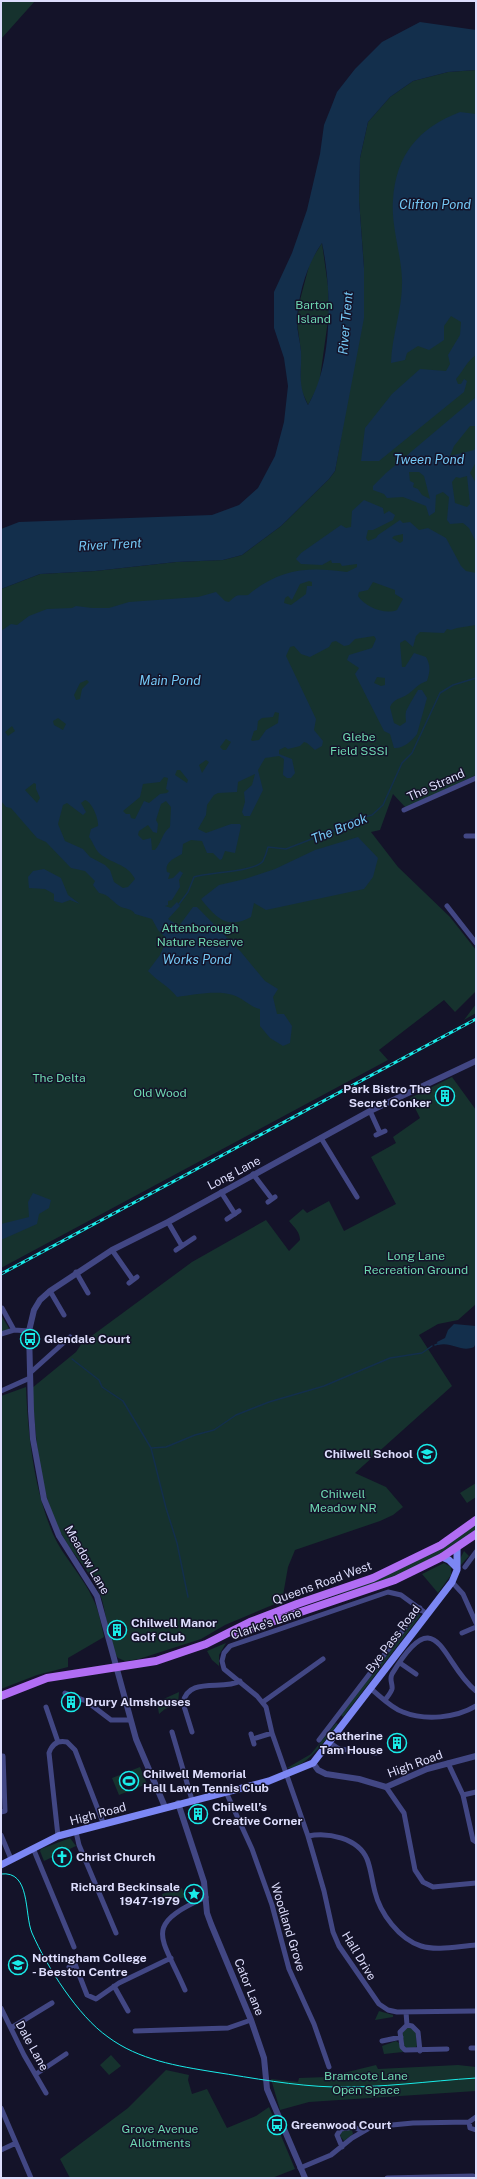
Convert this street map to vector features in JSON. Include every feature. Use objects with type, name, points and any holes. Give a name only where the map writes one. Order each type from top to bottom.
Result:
[{"type":"main road","name":"Queens Road West","points":[[211,1641],[296,1601],[373,1578],[440,1545],[476,1520]]},
{"type":"main road","points":[[442,1557],[476,1534]]},
{"type":"main road","name":"Bye Pass Road","points":[[313,1763],[452,1582],[457,1568],[457,1548]]},
{"type":"main road","name":"Queens Road West","points":[[1,1696],[47,1678],[156,1661],[211,1641],[395,1580],[442,1557]]},
{"type":"main road","points":[[442,1557],[449,1560],[457,1568]]},
{"type":"main road","name":"High Road","points":[[1,1865],[58,1836],[104,1825],[178,1803],[226,1792],[286,1775],[313,1763]]},
{"type":"street","name":"The Strand","points":[[404,810],[476,778]]},
{"type":"street","points":[[450,908],[476,943]]},
{"type":"street","name":"Long Lane","points":[[29,1332],[37,1305],[50,1291],[76,1272],[112,1250],[168,1222],[370,1111],[476,1061]]},
{"type":"street","points":[[370,1111],[380,1133]]},
{"type":"street","points":[[322,1138],[357,1197]]},
{"type":"street","points":[[253,1174],[272,1199]]},
{"type":"street","points":[[221,1192],[237,1213],[227,1219]]},
{"type":"street","points":[[168,1222],[182,1246]]},
{"type":"street","points":[[176,1250],[194,1238]]},
{"type":"street","points":[[112,1250],[133,1280]]},
{"type":"street","points":[[76,1272],[88,1293]]},
{"type":"street","points":[[50,1291],[64,1315]]},
{"type":"street","points":[[2,1311],[14,1330]]},
{"type":"street","points":[[1,1334],[14,1330],[29,1332]]},
{"type":"street","name":"Meadow Lane","points":[[29,1332],[33,1439],[44,1499],[59,1536],[97,1596],[130,1720],[148,1770],[165,1807]]},
{"type":"street","points":[[1,1391],[30,1375],[67,1344],[70,1337]]},
{"type":"street","points":[[465,1567],[476,1552]]},
{"type":"street","points":[[452,1582],[463,1594],[476,1623]]},
{"type":"street","name":"Clarke's Lane","points":[[263,1702],[223,1667],[224,1653],[230,1646],[388,1592],[398,1593],[427,1614]]},
{"type":"street","points":[[296,1601],[301,1612]]},
{"type":"street","name":"Bye Pass Road","points":[[320,1736],[336,1718],[420,1608]]},
{"type":"street","points":[[462,1633],[476,1627]]},
{"type":"street","points":[[385,1700],[392,1689],[391,1677],[400,1663],[420,1640],[433,1639],[441,1645],[465,1681],[476,1691]]},
{"type":"street","points":[[286,1775],[263,1702],[323,1659]]},
{"type":"street","points":[[400,1663],[416,1674]]},
{"type":"street","points":[[192,1732],[193,1726],[183,1703],[186,1694],[212,1684],[234,1684],[240,1681]]},
{"type":"street","points":[[370,1688],[405,1713],[435,1717],[462,1712],[476,1706]]},
{"type":"street","points":[[65,1693],[86,1701],[112,1720],[130,1720]]},
{"type":"street","points":[[46,1707],[58,1742]]},
{"type":"street","points":[[336,1718],[344,1723]]},
{"type":"street","points":[[172,1732],[192,1800]]},
{"type":"street","points":[[252,1739],[272,1733]]},
{"type":"street","points":[[58,1836],[49,1753],[51,1747],[58,1742],[67,1742],[75,1750],[104,1825]]},
{"type":"street","points":[[329,1742],[340,1749],[376,1753]]},
{"type":"street","points":[[370,1753],[371,1747]]},
{"type":"street","points":[[1,1812],[5,1811],[2,1756]]},
{"type":"street","name":"High Road","points":[[313,1763],[318,1770],[326,1774],[359,1779],[386,1787],[427,1769],[476,1756]]},
{"type":"street","points":[[448,1763],[463,1795],[474,1840],[476,1842]]},
{"type":"street","name":"Hall Drive","points":[[286,1775],[308,1836],[324,1891],[333,1932],[339,1946],[379,2004],[391,2011],[476,2011]]},
{"type":"street","points":[[386,1787],[404,1813],[415,1870],[423,1882],[433,1887],[476,1883]]},
{"type":"street","name":"Woodland Grove","points":[[226,1792],[252,1849],[272,1904],[289,1969],[314,2024],[329,2067]]},
{"type":"street","points":[[463,1795],[476,1792]]},
{"type":"street","name":"Cator Lane","points":[[178,1803],[203,1875],[211,1924],[251,2020],[264,2058],[267,2089],[305,2178]]},
{"type":"street","points":[[76,1832],[79,1845],[116,1933]]},
{"type":"street","points":[[308,1836],[321,1834],[340,1837],[361,1851],[367,1858],[375,1894],[383,1912],[397,1929],[411,1941],[421,1946],[431,1947],[476,1945]]},
{"type":"street","points":[[1,1835],[11,1859]]},
{"type":"street","points":[[33,1848],[74,1947]]},
{"type":"street","points":[[185,1990],[162,1937],[164,1924],[177,1912],[206,1897]]},
{"type":"street","points":[[69,1967],[74,1962],[90,1998],[99,1998],[114,1986],[171,1958]]},
{"type":"street","points":[[114,1986],[128,2012]]},
{"type":"street","points":[[11,2028],[50,2004],[51,2011]]},
{"type":"street","name":"Dale Lane","points":[[1,2008],[24,2056],[36,2074],[46,2094]]},
{"type":"street","points":[[406,2012],[407,2025]]},
{"type":"street","points":[[135,2031],[228,2028],[251,2020]]},
{"type":"street","points":[[407,2025],[401,2030],[402,2047],[405,2050],[447,2050]]},
{"type":"street","points":[[407,2025],[412,2026],[417,2030],[420,2051]]},
{"type":"street","points":[[382,2041],[401,2037]]},
{"type":"street","points":[[36,2074],[56,2064],[66,2054]]},
{"type":"street","points":[[1,2108],[31,2178]]},
{"type":"street","points":[[300,2168],[331,2155],[362,2131],[371,2127],[391,2124],[469,2122],[476,2117]]},
{"type":"street","points":[[469,2122],[470,2128],[476,2130]]},
{"type":"street","points":[[342,2147],[337,2135],[341,2129],[354,2128],[362,2131]]},
{"type":"street","points":[[1,2150],[16,2143]]},
{"type":"street","points":[[387,2178],[474,2176]]},
{"type":"green space","points":[[1,1],[35,1],[1,39]]},
{"type":"green space","name":"Attenborough Nature Reserve","points":[[476,70],[476,775],[406,808],[393,794],[380,830],[371,832],[398,867],[450,917],[476,950],[476,991],[455,1012],[444,1000],[379,1050],[388,1060],[1,1268],[1,589],[40,574],[95,571],[176,562],[223,560],[242,555],[281,526],[329,479],[335,471],[353,367],[364,268],[359,200],[360,158],[368,122],[390,97],[413,81],[448,72]]},
{"type":"green space","name":"Barton Island","points":[[322,243],[328,286],[329,313],[319,385],[308,405],[300,387],[301,352],[297,322],[300,300],[310,262]]},
{"type":"green space","points":[[476,1004],[476,1013],[464,1020]]},
{"type":"green space","points":[[452,1077],[476,1110],[476,1304],[458,1320],[438,1324],[419,1335],[452,1386],[355,1473],[386,1487],[403,1507],[393,1515],[380,1521],[295,1550],[288,1567],[282,1601],[225,1625],[201,1639],[139,1659],[125,1661],[118,1658],[112,1645],[103,1604],[97,1588],[88,1572],[61,1533],[47,1499],[39,1462],[32,1388],[76,1352],[82,1343],[192,1262],[266,1220],[289,1251],[300,1240],[300,1237],[289,1221],[303,1209],[307,1213],[329,1201],[344,1231],[396,1204],[371,1157],[396,1143],[393,1137],[420,1118],[410,1098]]},
{"type":"green space","points":[[1,1315],[10,1330],[1,1332]]},
{"type":"green space","points":[[26,1387],[30,1443],[46,1517],[57,1542],[67,1559],[84,1582],[95,1603],[100,1617],[104,1637],[68,1658],[68,1667],[37,1675],[1,1689],[1,1396]]},
{"type":"green space","points":[[476,1483],[476,1497],[467,1503],[460,1493]]},
{"type":"green space","points":[[476,1524],[476,1531],[453,1547],[396,1577],[307,1604],[336,1594]]},
{"type":"green space","points":[[464,1551],[469,1556],[460,1566],[460,1559]]},
{"type":"green space","points":[[444,1563],[451,1567],[451,1575],[438,1593],[422,1574]]},
{"type":"green space","points":[[419,1614],[421,1615],[343,1717],[341,1715]]},
{"type":"green space","points":[[226,1643],[219,1655],[219,1666],[212,1660],[207,1651]]},
{"type":"green space","points":[[179,1692],[178,1704],[165,1709],[159,1714],[157,1702]]},
{"type":"green space","points":[[336,1723],[338,1724],[316,1752],[301,1764],[287,1768],[311,1754]]},
{"type":"green space","points":[[140,1767],[147,1784],[119,1795],[112,1778]]},
{"type":"green space","points":[[70,1838],[76,1846],[44,1861],[40,1851],[41,1849]]},
{"type":"green space","points":[[182,1888],[185,1897],[165,1903],[162,1894]]},
{"type":"green space","points":[[379,2011],[393,2015],[393,2017],[375,2020]]},
{"type":"green space","points":[[408,2027],[416,2031],[417,2046],[415,2048],[407,2049],[404,2045],[402,2033]]},
{"type":"green space","points":[[396,2041],[399,2043],[403,2052],[384,2054],[382,2046]]},
{"type":"green space","points":[[111,2055],[121,2066],[109,2075],[100,2065]]},
{"type":"green space","name":"Bramcote Lane Open Space","points":[[376,2065],[378,2069],[458,2065],[476,2067],[476,2091],[309,2102],[280,2110],[271,2079],[298,2082],[299,2078],[327,2077]]},
{"type":"green space","name":"Grove Avenue Allotments","points":[[166,2070],[189,2075],[188,2080],[192,2094],[207,2089],[227,2128],[256,2116],[269,2107],[295,2169],[272,2178],[70,2178],[60,2159],[128,2108]]},
{"type":"green space","points":[[342,2130],[352,2130],[353,2134],[344,2141],[340,2136]]},
{"type":"water","name":"River Trent","points":[[420,22],[476,30],[476,70],[448,72],[413,81],[390,97],[368,122],[360,158],[359,200],[364,268],[364,318],[335,471],[329,479],[281,526],[242,555],[223,560],[176,562],[95,571],[40,574],[1,589],[1,529],[19,522],[212,515],[239,505],[258,488],[275,456],[284,422],[288,386],[284,358],[274,328],[274,292],[292,253],[307,210],[320,154],[324,125],[337,92],[355,69],[382,42]],"holes":[[[322,243],[329,304],[326,348],[322,369],[316,388],[308,405],[302,391],[301,384],[301,351],[297,325],[299,301],[304,280],[312,260]]]},
{"type":"water","name":"Clifton Pond","points":[[460,112],[476,114],[476,355],[456,379],[458,384],[461,384],[464,379],[467,381],[464,392],[379,461],[361,461],[365,428],[392,394],[420,369],[446,371],[450,364],[448,355],[460,335],[461,322],[451,316],[444,326],[444,340],[429,350],[418,346],[407,353],[405,360],[391,363],[402,290],[401,269],[393,220],[395,184],[404,157],[421,135],[432,126]]},
{"type":"water","name":"Tween Pond","points":[[476,397],[476,434],[475,426],[470,426],[454,446],[450,456],[474,450],[476,447],[476,462],[470,473],[476,483],[476,542],[469,528],[463,523],[450,524],[447,520],[449,497],[443,492],[436,495],[435,512],[429,516],[426,506],[403,497],[387,498],[384,494],[373,490],[373,486],[386,473]],"holes":[[[409,472],[419,472],[424,476],[430,499],[422,495],[418,489],[413,487],[414,483],[410,481]],[[467,476],[470,504],[467,507],[455,503],[452,482],[456,477],[460,478]]]},
{"type":"water","name":"Main Pond","points":[[364,500],[383,508],[384,514],[389,511],[395,515],[393,520],[373,530],[368,530],[366,538],[368,541],[376,538],[400,520],[403,523],[410,522],[419,530],[428,528],[446,538],[461,566],[466,571],[476,573],[476,625],[451,630],[447,629],[444,633],[420,632],[416,636],[413,647],[405,640],[400,643],[402,667],[405,667],[414,653],[426,657],[430,669],[427,681],[419,685],[405,696],[396,700],[390,707],[394,723],[400,726],[406,722],[406,711],[418,690],[422,690],[427,698],[417,734],[407,744],[397,748],[394,748],[390,734],[384,731],[355,674],[359,668],[347,660],[349,655],[372,648],[376,639],[374,636],[355,639],[349,645],[344,646],[336,641],[332,642],[329,647],[310,657],[301,654],[294,646],[290,647],[286,656],[316,719],[314,730],[323,741],[322,746],[315,750],[304,742],[300,746],[288,749],[285,747],[279,750],[279,754],[292,759],[295,773],[291,778],[287,778],[283,775],[284,759],[279,756],[265,758],[258,770],[263,790],[250,816],[244,816],[242,812],[245,802],[244,792],[252,785],[255,774],[238,782],[237,792],[218,793],[214,795],[207,805],[206,815],[198,829],[206,833],[231,824],[240,824],[241,826],[235,853],[225,851],[222,859],[220,860],[213,853],[207,853],[202,841],[191,840],[183,844],[182,854],[173,859],[166,869],[167,872],[170,873],[168,879],[173,878],[180,871],[183,873],[179,880],[180,887],[172,900],[168,901],[168,905],[165,906],[171,908],[177,902],[180,906],[168,919],[179,926],[193,907],[197,907],[241,952],[265,981],[278,989],[273,997],[277,1014],[284,1014],[292,1026],[290,1043],[283,1046],[270,1038],[260,1026],[260,1009],[237,996],[212,993],[177,997],[171,990],[155,978],[148,971],[160,955],[167,939],[158,930],[152,919],[135,914],[131,910],[121,907],[106,895],[99,893],[93,885],[95,881],[85,871],[71,868],[46,842],[37,838],[11,808],[6,807],[1,801],[1,631],[11,624],[17,625],[29,616],[47,609],[72,608],[76,606],[109,608],[129,602],[198,597],[216,592],[225,601],[229,602],[236,596],[248,595],[260,586],[282,575],[319,569],[347,572],[357,567],[357,564],[342,566],[340,563],[332,563],[331,560],[322,565],[301,564],[296,559],[301,553],[341,525],[346,528],[351,527],[352,511]],"holes":[[[403,534],[403,541],[400,543],[392,538]],[[309,581],[312,582],[312,586],[307,586],[306,594],[291,605],[284,603],[285,598],[288,596],[292,600],[300,584]],[[373,582],[395,590],[395,594],[403,599],[397,610],[381,611],[365,604],[358,596],[359,592],[368,590]],[[377,677],[385,678],[385,685],[381,686],[374,683]],[[87,680],[89,682],[82,689],[80,699],[76,700],[74,695],[80,683]],[[275,712],[279,713],[278,723],[266,730],[259,740],[252,741],[254,731],[257,730],[258,721],[262,718],[273,717]],[[58,718],[66,724],[63,730],[54,725],[53,721]],[[12,726],[15,731],[8,736],[5,732]],[[226,739],[231,742],[226,750],[223,750],[220,747]],[[206,760],[209,762],[202,773],[199,765]],[[177,770],[180,770],[188,780],[187,783],[175,775]],[[164,777],[168,778],[166,789],[169,791],[167,793],[160,794],[149,803],[144,801],[135,819],[131,818],[130,814],[126,814],[123,811],[140,797],[143,784],[160,782]],[[34,783],[36,784],[36,789],[40,798],[37,803],[25,790]],[[85,800],[88,801],[92,807],[98,823],[98,826],[91,829],[89,837],[99,853],[128,870],[132,874],[135,879],[128,887],[123,888],[114,882],[110,870],[105,865],[90,857],[83,849],[65,841],[58,824],[63,805],[67,803],[83,815],[86,812],[81,803]],[[166,801],[171,807],[170,827],[165,832],[155,850],[152,850],[151,838],[143,840],[138,835],[139,831],[148,825],[153,832],[157,833],[158,824],[156,820],[161,804]]]},
{"type":"water","name":"Works Pond","points":[[358,837],[378,858],[373,877],[364,889],[266,910],[254,903],[251,917],[243,921],[235,922],[223,920],[217,916],[201,899],[219,885],[245,879],[275,869],[315,850]]},
{"type":"water","points":[[44,869],[61,878],[68,895],[80,904],[70,900],[62,903],[54,901],[54,894],[45,889],[29,888],[28,877],[33,871]]},
{"type":"water","points":[[33,1193],[51,1200],[49,1208],[39,1214],[37,1224],[1,1240],[1,1224],[29,1217],[28,1202]]},
{"type":"water","points":[[454,1324],[476,1326],[476,1343],[474,1347],[465,1349],[448,1344],[438,1345],[437,1342],[445,1338],[448,1330]]},
{"type":"waterway","name":"The Brook","points":[[179,904],[188,892],[194,877],[242,870],[258,865],[263,861],[268,847],[286,849],[335,830],[351,820],[372,815],[383,805],[402,763],[412,753],[440,693],[453,685],[476,678]]},
{"type":"waterway","points":[[151,1448],[166,1447],[195,1435],[214,1430],[236,1415],[269,1402],[324,1386],[390,1358],[422,1353],[432,1346]]},
{"type":"waterway","points":[[72,1359],[99,1380],[102,1387],[123,1401],[151,1448],[166,1508],[177,1543],[188,1597]]},
{"type":"tram line","points":[[1,1874],[11,1875],[17,1879],[22,1886],[32,1933],[46,1961],[64,1990],[75,2004],[86,2017],[108,2037],[120,2045],[145,2057],[186,2067],[274,2081],[334,2087],[405,2084],[476,2078]]},
{"type":"railway","points":[[1,1274],[476,1019]]},
{"type":"place","name":"Park Bistro The Secret Conker","points":[[445,1096]]},
{"type":"place","name":"Glendale Court","points":[[30,1339]]},
{"type":"place","name":"Chilwell School","points":[[427,1454]]},
{"type":"place","name":"Chilwell Manor Golf Club","points":[[117,1630]]},
{"type":"place","name":"Drury Almshouses","points":[[71,1702]]},
{"type":"place","name":"Catherine Tam House","points":[[397,1743]]},
{"type":"place","name":"Chilwell Memorial Hall Lawn Tennis Club","points":[[129,1781]]},
{"type":"place","name":"Chilwell’s Creative Corner","points":[[198,1814]]},
{"type":"place","name":"Christ Church","points":[[62,1857]]},
{"type":"place","name":"Richard Beckinsale 1947-1979","points":[[194,1894]]},
{"type":"place","name":"Nottingham College - Beeston Centre","points":[[18,1965]]},
{"type":"place","name":"Greenwood Court","points":[[277,2125]]},
{"type":"park label","name":"Glebe Field SSSI","points":[[359,744]]},
{"type":"park label","name":"The Delta","points":[[59,1078]]},
{"type":"park label","name":"Old Wood","points":[[160,1093]]},
{"type":"park label","name":"Long Lane Recreation Ground","points":[[416,1263]]},
{"type":"park label","name":"Chilwell Meadow NR","points":[[343,1501]]}]
